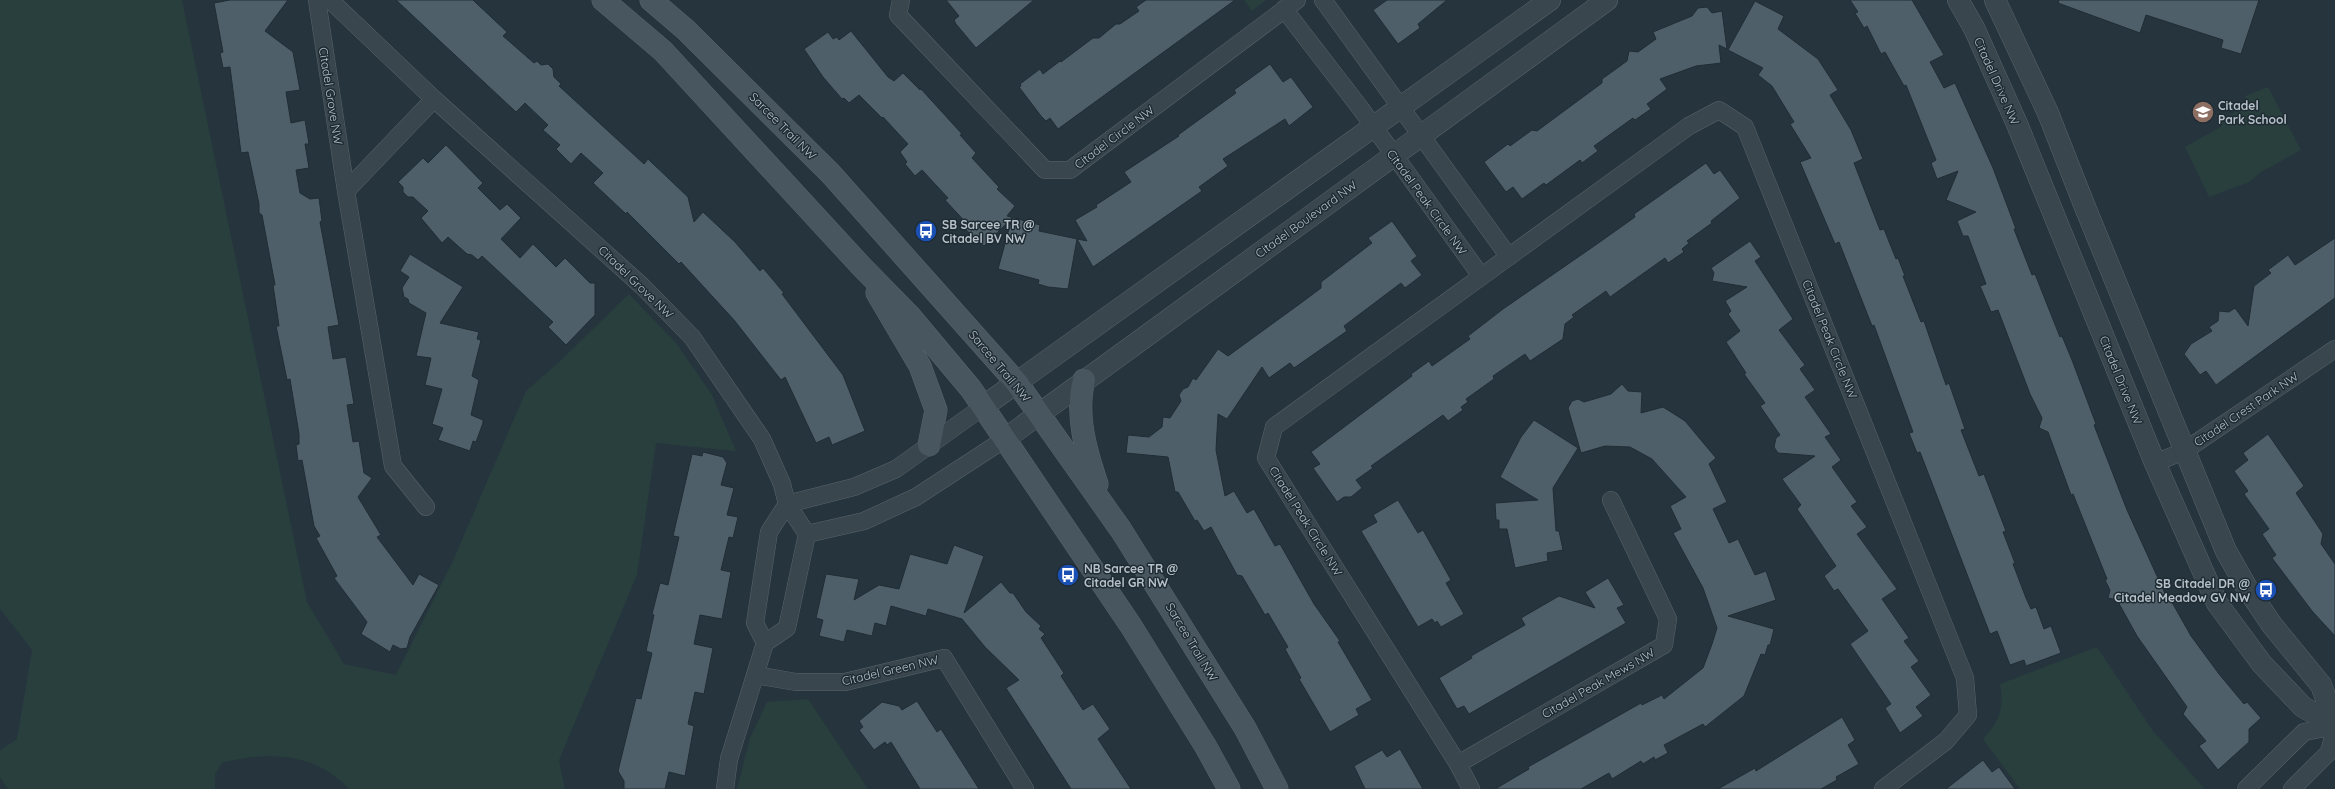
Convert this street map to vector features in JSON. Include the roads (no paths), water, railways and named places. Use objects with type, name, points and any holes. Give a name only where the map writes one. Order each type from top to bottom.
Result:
[{"type":"main road","points":[[603,0],[664,51],[861,266],[909,315],[984,406],[1131,626],[1206,748],[1229,789]]},
{"type":"main road","name":"Sarcee Trail NW","points":[[651,0],[686,30],[831,174],[1016,383],[1106,508],[1167,602],[1228,702],[1277,789]]},
{"type":"main road","points":[[861,266],[920,366],[936,410],[929,445]]},
{"type":"main road","points":[[1084,380],[1080,396],[1085,449],[1106,508]]},
{"type":"street","name":"Citadel Grove NW","points":[[317,0],[346,191],[393,466],[426,507]]},
{"type":"street","name":"Citadel Grove NW","points":[[330,0],[434,99],[642,286],[692,337],[762,439],[782,484],[787,504]]},
{"type":"street","name":"Citadel Circle NW","points":[[902,0],[898,16],[1045,170],[1070,170],[1290,4],[1374,128]]},
{"type":"street","points":[[1323,0],[1509,257]]},
{"type":"street","points":[[765,643],[755,623],[769,532],[787,504],[854,487],[896,469],[1374,128],[1550,0]]},
{"type":"street","name":"Citadel Boulevard NW","points":[[1005,439],[1607,0]]},
{"type":"street","name":"Citadel Drive NW","points":[[1958,0],[1974,28],[2017,124],[2155,463],[2217,603],[2262,664],[2303,707],[2335,725]]},
{"type":"street","points":[[1974,28],[1999,7],[2048,113],[2184,451],[2229,557],[2272,625],[2321,686],[2335,725],[2304,732],[2246,789]]},
{"type":"street","points":[[346,191],[434,99]]},
{"type":"street","name":"Citadel Peak Circle NW","points":[[1471,789],[1458,764],[1266,458],[1274,427],[1689,126],[1719,110],[1745,127],[1965,678],[1968,716],[1946,741],[1883,789]]},
{"type":"street","name":"Citadel Peak Circle NW","points":[[1374,128],[1481,276]]},
{"type":"street","points":[[2056,218],[2085,207]]},
{"type":"street","name":"Citadel Crest Park NW","points":[[2155,463],[2184,451],[2335,349]]},
{"type":"street","points":[[807,534],[864,521],[916,497],[1005,439]]},
{"type":"street","name":"Citadel Peak Mews NW","points":[[1458,764],[1664,645],[1668,619],[1611,500]]},
{"type":"street","points":[[725,789],[729,759],[765,643],[787,628],[807,534],[787,504]]},
{"type":"street","name":"Citadel Green NW","points":[[755,675],[796,682],[845,682],[944,658],[1025,789]]},
{"type":"street","points":[[2292,789],[2329,752],[2335,730]]},
{"type":"place","name":"Citadel Park School","points":[[2203,112]]},
{"type":"place","name":"SB Sarcee TR @ Citadel BV NW","points":[[926,231]]},
{"type":"place","name":"NB Sarcee TR @ Citadel GR NW","points":[[1068,575]]},
{"type":"place","name":"SB Citadel DR @ Citadel Meadow GV NW","points":[[2266,590]]}]
